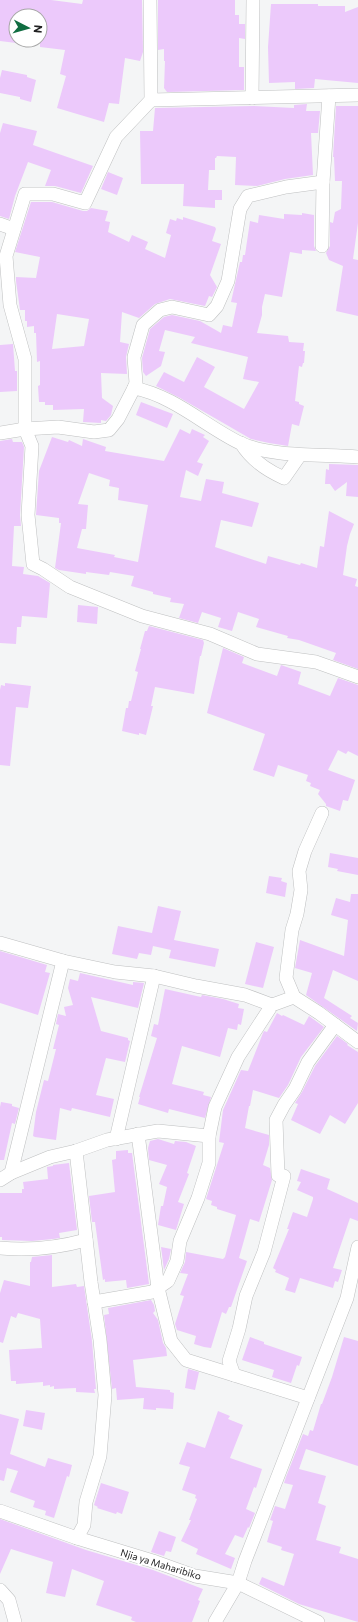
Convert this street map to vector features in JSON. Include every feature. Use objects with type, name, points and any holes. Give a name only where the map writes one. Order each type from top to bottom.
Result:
[{"type":"street","points":[[150,0],[151,100],[116,137],[85,203],[52,194],[25,194],[6,256],[10,305],[25,359],[25,429],[32,446],[28,514],[33,564],[70,587],[142,616],[210,634],[257,654],[316,662],[358,677]]},
{"type":"street","points":[[252,98],[253,0]]},
{"type":"street","points":[[151,100],[358,95]]},
{"type":"street","points":[[322,246],[323,182],[329,96]]},
{"type":"street","points":[[0,433],[25,429],[58,427],[94,432],[109,430],[118,419],[136,383],[134,357],[143,325],[160,310],[172,306],[209,315],[217,306],[228,281],[240,209],[248,196],[286,187],[323,182]]},
{"type":"street","points":[[0,224],[14,229]]},
{"type":"street","points":[[134,388],[149,391],[241,443],[264,450],[300,455],[358,458]]},
{"type":"street","points":[[241,443],[246,451],[260,465],[284,478],[300,455]]},
{"type":"street","points":[[322,813],[305,851],[299,871],[301,890],[297,914],[292,930],[286,978],[294,997],[358,1042]]},
{"type":"street","points":[[0,943],[63,961],[115,972],[154,976],[196,986],[245,995],[272,1005]]},
{"type":"street","points":[[5,1176],[63,961]]},
{"type":"street","points":[[116,1139],[154,976]]},
{"type":"street","points":[[94,1302],[152,1292],[168,1281],[177,1261],[180,1241],[198,1198],[209,1163],[209,1136],[215,1107],[238,1057],[272,1005],[294,997]]},
{"type":"street","points":[[234,1375],[229,1361],[239,1329],[246,1296],[264,1252],[284,1176],[278,1175],[276,1120],[308,1062],[335,1025]]},
{"type":"street","points":[[5,1176],[50,1157],[76,1151],[107,1140],[158,1131],[209,1136]]},
{"type":"street","points":[[138,1134],[158,1288],[171,1341],[186,1360],[308,1398]]},
{"type":"street","points":[[76,1151],[86,1240],[100,1340],[105,1395],[100,1456],[86,1502],[84,1525],[77,1538]]},
{"type":"street","points":[[0,1248],[22,1250],[62,1246],[86,1240]]},
{"type":"street","points":[[214,1622],[238,1583],[245,1561],[347,1298],[358,1249]]},
{"type":"street","name":"Njia ya Maharibiko","points":[[0,1512],[195,1576],[238,1583],[318,1622]]},
{"type":"street","points":[[0,1590],[10,1600],[15,1622]]},
{"type":"building","points":[[0,0],[51,0],[82,4],[83,0],[142,0],[143,52],[140,61],[125,58],[119,104],[109,103],[104,122],[57,108],[66,76],[60,74],[65,50],[48,48],[48,8],[8,8],[8,42],[0,41]]},
{"type":"building","points":[[158,0],[235,0],[235,15],[239,15],[239,24],[245,24],[245,39],[239,38],[239,67],[244,67],[244,90],[167,92],[164,88],[164,49],[158,50]]},
{"type":"building","points":[[271,4],[318,4],[318,6],[345,6],[345,12],[358,7],[358,83],[315,79],[314,88],[295,89],[295,82],[269,83],[268,47]]},
{"type":"building","points":[[2,70],[27,75],[27,77],[36,80],[31,102],[20,99],[20,97],[0,93],[0,78]]},
{"type":"building","points":[[307,104],[306,111],[320,111],[318,133],[311,133],[313,175],[285,179],[257,186],[235,185],[236,157],[217,156],[215,158],[215,170],[209,170],[208,190],[222,190],[222,200],[215,200],[215,208],[183,206],[184,184],[141,184],[140,131],[153,131],[155,108],[254,106],[294,108],[294,105]]},
{"type":"building","points":[[336,106],[358,106],[358,223],[353,259],[358,260],[358,316],[336,311],[343,266],[329,260],[326,253],[330,246],[330,222],[333,223],[335,212],[341,209],[342,181],[335,181],[333,157]]},
{"type":"building","points":[[3,123],[37,131],[33,145],[93,166],[81,193],[55,186],[45,186],[51,170],[28,162],[15,196],[9,219],[0,216],[0,133]]},
{"type":"building","points":[[108,172],[123,178],[117,195],[101,189]]},
{"type":"building","points":[[31,202],[52,202],[83,211],[87,211],[91,208],[108,211],[105,221],[110,222],[108,232],[129,242],[132,235],[148,242],[145,249],[165,258],[171,235],[166,233],[170,219],[176,221],[177,218],[183,220],[183,217],[215,227],[216,229],[212,241],[221,244],[210,275],[217,287],[212,297],[209,296],[205,306],[170,299],[155,304],[139,318],[122,312],[120,342],[129,344],[126,357],[127,374],[101,373],[102,398],[113,406],[111,415],[106,421],[101,420],[101,423],[83,422],[84,409],[53,410],[53,405],[45,405],[45,402],[39,402],[38,386],[40,385],[40,361],[37,362],[36,333],[34,333],[34,326],[27,327],[27,321],[25,321],[25,310],[20,310],[16,277],[36,278],[40,257],[15,252]],"holes":[[[57,314],[89,319],[84,346],[52,349]]]},
{"type":"building","points":[[302,213],[314,215],[314,246],[316,251],[302,250],[302,254],[290,252],[282,297],[265,294],[262,315],[257,333],[288,336],[289,342],[304,343],[304,363],[302,367],[299,366],[295,401],[304,406],[299,426],[292,424],[288,446],[251,439],[180,398],[156,386],[164,372],[184,382],[197,357],[215,367],[204,387],[244,409],[259,382],[243,379],[248,357],[191,343],[195,337],[165,330],[159,351],[165,352],[161,366],[146,376],[143,372],[142,358],[150,329],[164,317],[172,315],[200,321],[221,333],[223,325],[232,327],[237,303],[231,302],[240,262],[242,262],[243,255],[245,255],[250,221],[258,223],[259,215],[284,219],[284,214],[302,215]]},
{"type":"building","points":[[13,344],[15,371],[17,371],[17,391],[0,392],[0,345]]},
{"type":"building","points":[[141,402],[173,414],[167,428],[136,415]]},
{"type":"building","points":[[180,429],[190,434],[192,429],[205,435],[203,437],[209,441],[197,462],[203,464],[198,476],[186,470],[180,497],[201,501],[206,479],[224,482],[222,493],[259,503],[252,527],[221,520],[215,547],[266,564],[268,556],[317,568],[320,546],[324,547],[329,511],[354,524],[347,546],[343,575],[357,579],[355,586],[358,587],[358,669],[333,660],[336,653],[299,640],[287,638],[288,636],[256,627],[259,619],[238,612],[232,631],[218,627],[221,618],[202,612],[198,623],[179,618],[184,604],[170,602],[171,598],[153,594],[153,592],[131,586],[134,576],[110,572],[109,575],[86,572],[86,574],[59,570],[55,568],[61,523],[59,523],[59,518],[36,515],[39,471],[52,437],[68,442],[69,440],[82,446],[83,439],[106,447],[105,451],[164,461]],"holes":[[[89,473],[110,480],[109,486],[119,488],[118,500],[148,505],[138,562],[114,557],[115,555],[77,548],[82,529],[86,529],[88,505],[78,504]]]},
{"type":"building","points":[[12,439],[13,442],[22,442],[24,447],[20,515],[21,526],[14,526],[12,566],[24,567],[23,574],[38,576],[50,583],[47,618],[22,616],[21,627],[17,627],[16,644],[0,643],[0,441]]},
{"type":"building","points":[[329,464],[358,465],[358,497],[346,496],[347,482],[335,491],[330,484],[325,484],[326,469],[329,470]]},
{"type":"building","points":[[78,605],[98,607],[97,624],[77,622]]},
{"type":"building","points":[[149,626],[203,640],[204,643],[200,656],[194,694],[155,687],[151,706],[153,706],[146,735],[139,733],[139,735],[122,731],[126,708],[128,708],[129,701],[131,701],[138,672],[135,671],[140,649],[145,631],[147,631]]},
{"type":"building","points":[[223,648],[244,657],[242,663],[277,676],[281,665],[301,672],[298,684],[330,696],[338,678],[358,685],[358,756],[348,751],[346,754],[338,750],[328,770],[355,780],[348,801],[343,800],[340,811],[326,806],[318,794],[320,790],[310,786],[311,783],[306,781],[308,775],[278,765],[274,777],[253,770],[265,734],[207,713]]},
{"type":"building","points":[[5,683],[31,686],[28,708],[16,707],[10,766],[0,765],[0,690],[1,685],[5,686]]},
{"type":"building","points":[[330,853],[358,858],[358,875],[337,871],[338,869],[328,867]]},
{"type":"building","points":[[269,876],[282,878],[281,881],[287,883],[285,897],[266,893]]},
{"type":"building","points":[[351,894],[358,894],[358,981],[333,970],[324,998],[352,1016],[350,1018],[358,1023],[357,1031],[306,995],[312,973],[295,968],[300,940],[344,956],[348,920],[331,915],[336,898],[350,902]]},
{"type":"building","points":[[158,906],[181,911],[174,940],[219,949],[215,967],[169,958],[171,950],[153,946],[151,955],[139,953],[137,959],[112,954],[118,926],[152,933]]},
{"type":"building","points":[[256,942],[274,947],[263,988],[245,984]]},
{"type":"building","points":[[0,951],[47,965],[45,972],[50,973],[38,1015],[0,1003]]},
{"type":"building","points":[[80,973],[133,985],[133,982],[144,983],[138,1008],[91,997],[101,1031],[128,1038],[130,1041],[125,1062],[106,1058],[96,1095],[114,1099],[110,1117],[72,1108],[71,1111],[60,1108],[56,1140],[35,1137],[33,1136],[36,1112],[44,1080],[48,1081],[56,1049],[53,1049],[59,1025],[56,1024],[58,1014],[66,1016],[64,1007],[73,1005],[68,988],[70,979],[78,981]]},
{"type":"building","points":[[165,989],[201,997],[202,995],[223,999],[239,1004],[238,1008],[244,1009],[241,1025],[238,1024],[237,1030],[228,1028],[220,1057],[182,1046],[172,1084],[204,1092],[203,1095],[211,1097],[205,1118],[169,1109],[168,1113],[138,1104],[157,1038],[151,1036],[154,1024],[158,1025]]},
{"type":"building","points":[[277,1013],[304,1025],[309,1016],[324,1027],[301,1057],[288,1085],[279,1098],[253,1090],[245,1128],[269,1135],[269,1145],[263,1165],[270,1168],[272,1180],[259,1222],[250,1219],[239,1258],[247,1261],[231,1307],[229,1307],[226,1314],[222,1312],[211,1348],[204,1347],[194,1344],[196,1336],[177,1330],[175,1324],[184,1296],[180,1295],[188,1274],[180,1273],[185,1262],[186,1252],[223,1259],[225,1257],[236,1215],[217,1209],[217,1207],[211,1205],[212,1201],[206,1199],[224,1143],[219,1142],[223,1110],[241,1070],[248,1071],[264,1031],[267,1032]]},
{"type":"building","points":[[337,1036],[358,1052],[358,1103],[345,1124],[330,1115],[320,1134],[291,1120],[298,1104],[295,1103],[315,1066]]},
{"type":"building","points":[[1,1102],[12,1104],[12,1106],[19,1108],[15,1124],[12,1123],[4,1160],[0,1160]]},
{"type":"building","points":[[158,1139],[174,1144],[175,1141],[186,1142],[196,1146],[187,1173],[189,1174],[178,1202],[184,1204],[176,1230],[158,1225],[161,1206],[163,1206],[167,1187],[159,1184],[167,1165],[149,1160],[148,1148],[150,1141]]},
{"type":"building","points":[[128,1150],[128,1153],[132,1153],[149,1284],[127,1288],[126,1280],[105,1282],[105,1279],[103,1280],[95,1222],[92,1222],[89,1196],[115,1192],[112,1160],[116,1159],[116,1151]]},
{"type":"building","points":[[69,1163],[77,1230],[59,1233],[60,1238],[53,1239],[32,1241],[2,1240],[2,1237],[0,1237],[0,1193],[22,1193],[22,1189],[24,1189],[23,1182],[48,1179],[47,1167]]},
{"type":"building","points":[[301,1169],[330,1179],[327,1189],[358,1203],[358,1221],[350,1218],[333,1268],[342,1270],[338,1282],[335,1281],[333,1288],[300,1278],[295,1293],[285,1290],[289,1278],[275,1272],[276,1270],[273,1268],[289,1229],[287,1229],[293,1212],[307,1217],[313,1199],[313,1197],[297,1190],[301,1182],[297,1181]]},
{"type":"building","points":[[161,1247],[171,1249],[169,1259],[164,1270]]},
{"type":"building","points":[[52,1255],[52,1287],[76,1284],[77,1287],[84,1286],[92,1341],[96,1389],[94,1389],[95,1393],[76,1392],[76,1388],[54,1389],[54,1386],[43,1386],[43,1382],[16,1384],[16,1381],[11,1381],[9,1350],[42,1348],[40,1319],[18,1313],[16,1318],[11,1316],[3,1343],[0,1342],[0,1293],[4,1280],[30,1286],[30,1262],[32,1257]]},
{"type":"building","points":[[151,1300],[155,1311],[153,1313],[158,1320],[167,1356],[133,1360],[136,1387],[170,1390],[170,1392],[174,1393],[173,1409],[143,1409],[144,1398],[117,1400],[116,1388],[112,1389],[104,1315],[109,1314],[108,1308]]},
{"type":"building","points":[[250,1337],[264,1342],[264,1344],[302,1357],[299,1366],[297,1365],[291,1383],[272,1377],[274,1370],[242,1360]]},
{"type":"building","points":[[344,1337],[358,1341],[358,1466],[306,1449],[299,1469],[326,1476],[318,1503],[326,1506],[316,1540],[341,1547],[339,1553],[358,1559],[358,1622],[299,1604],[259,1584],[262,1577],[284,1586],[294,1554],[281,1550],[282,1547],[267,1542],[273,1521],[270,1520],[275,1506],[285,1509],[293,1485],[284,1483],[286,1477],[303,1434],[308,1436],[310,1430],[313,1431]]},
{"type":"building","points":[[188,1369],[199,1372],[195,1390],[185,1388]]},
{"type":"building","points":[[26,1410],[45,1413],[42,1430],[23,1426]]},
{"type":"building","points":[[218,1411],[230,1416],[228,1419],[243,1425],[230,1458],[262,1469],[256,1488],[254,1487],[246,1509],[255,1513],[249,1528],[248,1527],[243,1538],[235,1535],[225,1554],[235,1558],[231,1569],[196,1554],[198,1549],[181,1541],[191,1520],[189,1520],[197,1499],[195,1498],[196,1495],[182,1490],[190,1467],[179,1464],[187,1442],[205,1448]]},
{"type":"building","points":[[0,1414],[19,1419],[10,1454],[45,1467],[48,1458],[72,1465],[54,1518],[45,1515],[46,1511],[33,1507],[35,1501],[10,1492],[18,1471],[7,1468],[4,1481],[0,1480]]},
{"type":"building","points":[[101,1483],[129,1492],[122,1514],[117,1512],[116,1514],[97,1508],[98,1507],[94,1505]]},
{"type":"building","points":[[0,1519],[86,1550],[153,1570],[203,1589],[198,1600],[200,1601],[192,1622],[136,1622],[131,1620],[132,1617],[96,1605],[104,1581],[72,1569],[65,1597],[46,1593],[53,1562],[11,1549],[0,1574]]},
{"type":"building","points":[[159,1531],[176,1537],[171,1552],[166,1551],[164,1556],[151,1552]]}]
